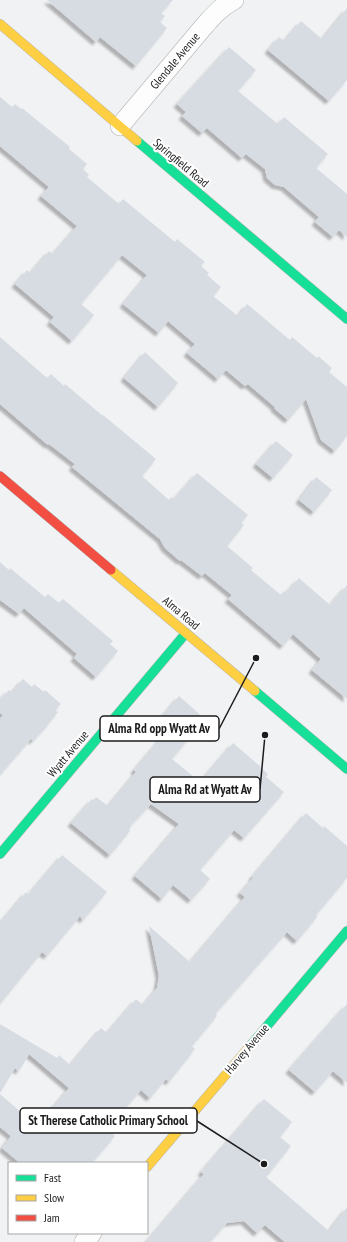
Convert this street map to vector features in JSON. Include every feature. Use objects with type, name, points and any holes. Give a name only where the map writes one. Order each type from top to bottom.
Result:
[{"type":"street","name":"Glendale Avenue","points":[[120,126],[205,24],[227,3],[234,0]]},
{"type":"street","name":"Springfield Road","points":[[0,24],[347,319]]},
{"type":"street","name":"Alma Road","points":[[0,476],[347,769]]},
{"type":"street","name":"Wyatt Avenue","points":[[0,854],[186,633]]},
{"type":"street","name":"Harvey Avenue","points":[[148,1167],[347,931]]},
{"type":"street","points":[[84,1242],[91,1234]]},
{"type":"building","points":[[47,0],[173,0],[161,13],[165,16],[160,22],[167,28],[136,66],[100,37],[96,42]]},
{"type":"building","points":[[347,8],[347,80],[329,101],[268,50],[279,37],[284,41],[301,21],[322,39]]},
{"type":"building","points":[[229,47],[256,70],[238,91],[278,124],[284,117],[328,154],[316,168],[347,194],[347,237],[339,230],[333,237],[315,222],[319,217],[284,187],[275,185],[267,178],[265,169],[246,154],[242,158],[207,128],[202,133],[182,116],[186,112],[177,104]]},
{"type":"building","points":[[0,97],[12,107],[15,104],[21,109],[22,108],[70,147],[69,149],[87,164],[83,169],[89,175],[87,177],[119,204],[123,199],[175,242],[177,239],[205,262],[201,266],[209,273],[207,275],[221,287],[213,296],[238,316],[247,304],[290,340],[292,337],[317,358],[318,356],[332,368],[329,372],[347,387],[347,436],[335,451],[321,440],[306,399],[288,420],[248,384],[245,386],[226,370],[218,379],[187,353],[195,344],[168,321],[159,333],[123,304],[147,275],[122,255],[81,304],[94,315],[72,341],[50,322],[54,317],[15,284],[27,270],[30,273],[49,251],[53,254],[77,226],[41,196],[49,187],[0,146]]},
{"type":"building","points":[[0,337],[47,378],[51,374],[64,386],[65,384],[156,459],[142,476],[169,500],[171,497],[174,499],[197,473],[248,515],[241,523],[244,525],[227,546],[253,568],[251,570],[281,595],[284,591],[286,593],[299,578],[330,605],[347,585],[347,699],[312,670],[321,659],[293,634],[283,646],[228,599],[232,595],[205,573],[202,576],[181,560],[180,561],[165,548],[160,539],[72,467],[75,464],[49,444],[48,445],[0,404]]},
{"type":"building","points":[[145,352],[178,383],[158,407],[124,378]]},
{"type":"building","points":[[276,441],[293,455],[273,478],[256,464]]},
{"type":"building","points":[[316,477],[332,490],[314,512],[299,500]]},
{"type":"building","points":[[0,562],[9,570],[10,568],[45,597],[48,594],[59,603],[63,599],[113,641],[110,644],[118,651],[96,677],[74,658],[77,654],[24,608],[19,614],[0,600]]},
{"type":"building","points":[[23,679],[32,687],[34,684],[44,692],[45,690],[61,704],[55,710],[58,712],[46,727],[33,741],[31,739],[0,775],[0,719],[3,715],[0,713],[0,699],[9,690],[12,692]]},
{"type":"building","points":[[179,696],[205,719],[172,759],[200,782],[233,743],[261,767],[268,774],[266,777],[284,792],[244,838],[234,830],[200,870],[210,879],[191,900],[173,885],[162,899],[135,876],[179,824],[151,804],[130,826],[130,831],[110,855],[71,823],[92,799],[93,800],[96,797],[108,806],[136,772],[134,770],[161,738],[151,730]]},
{"type":"building","points":[[306,813],[347,846],[347,878],[316,915],[317,917],[297,941],[287,932],[215,1014],[217,1016],[192,1046],[195,1049],[169,1082],[166,1079],[150,1098],[141,1090],[111,1125],[117,1130],[113,1135],[115,1136],[93,1162],[19,1162],[2,1148],[11,1136],[0,1127],[0,1094],[37,1126],[69,1088],[29,1054],[19,1071],[15,1068],[0,1093],[0,1024],[57,1058],[59,1055],[70,1065],[101,1028],[107,1033],[136,999],[143,1005],[157,988],[159,976],[149,926],[190,962],[245,897],[240,893],[253,878],[252,877]]},
{"type":"building","points":[[62,855],[107,892],[83,920],[80,916],[47,956],[42,952],[0,1004],[0,923],[26,892],[28,895]]},
{"type":"building","points":[[347,1004],[347,1083],[333,1071],[315,1092],[289,1070]]},
{"type":"building","points":[[264,1099],[292,1122],[280,1137],[291,1146],[266,1177],[329,1231],[347,1207],[347,1242],[285,1242],[265,1225],[257,1233],[244,1221],[227,1223],[210,1242],[146,1242],[204,1174],[201,1172]]},
{"type":"traffic: fast","points":[[137,141],[347,319]]},
{"type":"traffic: fast","points":[[0,854],[186,633]]},
{"type":"traffic: fast","points":[[255,691],[347,769]]},
{"type":"traffic: fast","points":[[251,1045],[347,931]]},
{"type":"traffic: slow","points":[[0,24],[137,141]]},
{"type":"traffic: slow","points":[[111,570],[255,691]]},
{"type":"traffic: slow","points":[[148,1166],[251,1045]]},
{"type":"traffic: jam","points":[[0,476],[111,570]]},
{"type":"place","name":"Alma Rd opp Wyatt Av","points":[[256,658]]},
{"type":"place","name":"Alma Rd at Wyatt Av","points":[[265,735]]},
{"type":"place","name":"St Therese Catholic Primary School","points":[[264,1164]]}]
